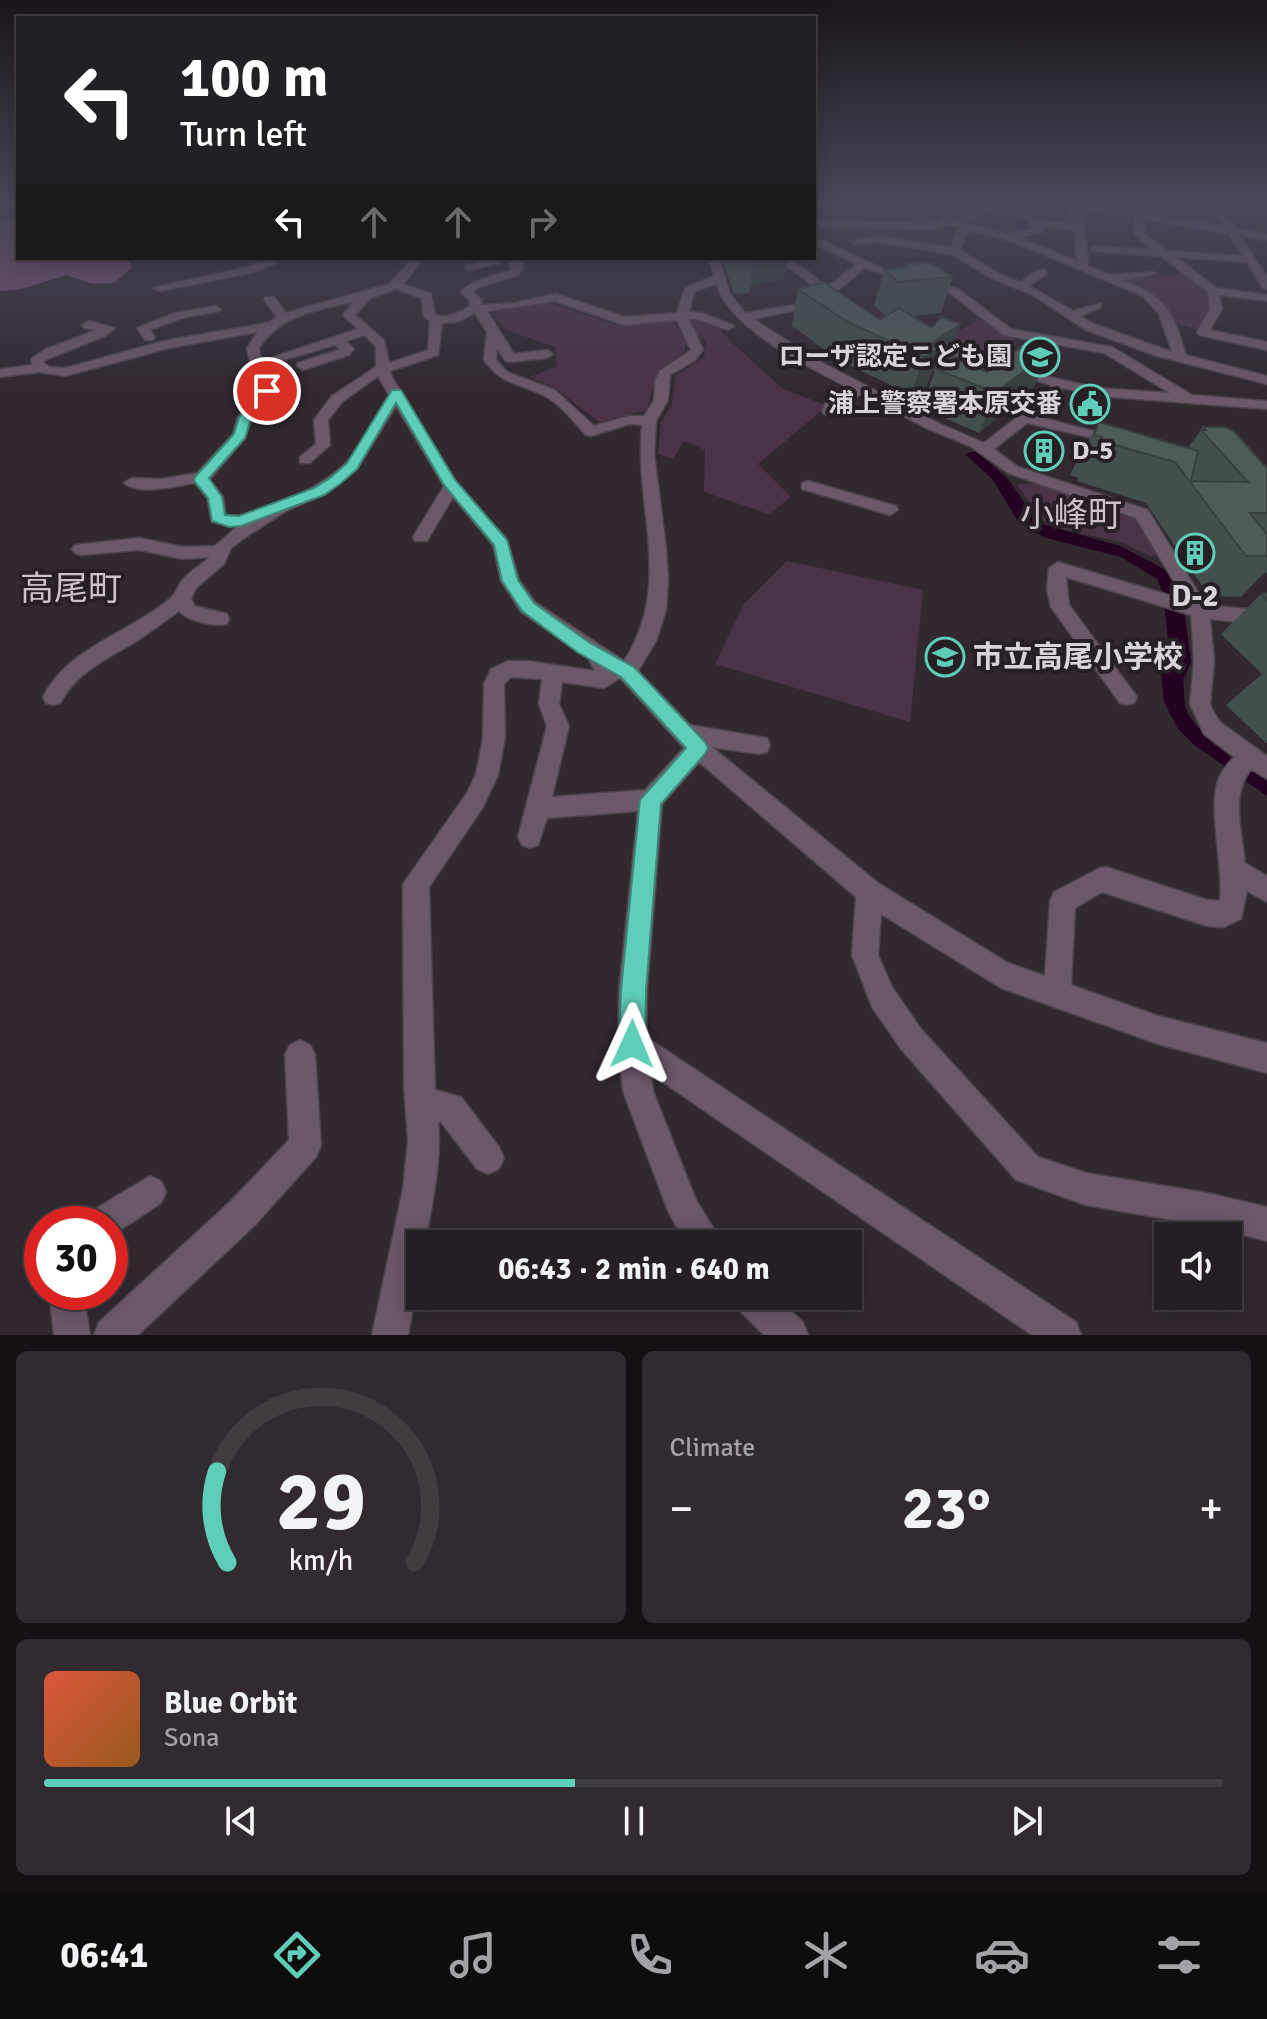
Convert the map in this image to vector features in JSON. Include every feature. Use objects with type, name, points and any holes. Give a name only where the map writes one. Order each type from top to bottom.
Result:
[{"type":"street","points":[[159,288],[261,266]]},
{"type":"street","points":[[0,373],[42,368],[65,372],[168,344],[260,327],[285,320],[316,305],[394,285],[411,266]]},
{"type":"street","points":[[474,309],[476,300],[467,292],[470,289],[514,273],[518,266]]},
{"type":"street","points":[[716,266],[735,322]]},
{"type":"street","points":[[792,266],[809,277],[833,302]]},
{"type":"street","points":[[735,322],[833,302],[861,266]]},
{"type":"street","points":[[871,266],[954,291],[1008,332],[1108,350],[1191,400]]},
{"type":"street","points":[[979,266],[1021,286],[1090,327],[1180,358],[1267,380]]},
{"type":"street","points":[[1086,266],[1147,294],[1159,304],[1180,358]]},
{"type":"street","points":[[1183,266],[1213,291],[1267,298]]},
{"type":"street","points":[[1253,266],[1267,286]]},
{"type":"street","points":[[1168,273],[1190,271]]},
{"type":"street","points":[[1021,286],[1042,272]]},
{"type":"street","points":[[1113,277],[1150,274]]},
{"type":"street","points":[[627,672],[652,628],[659,584],[659,544],[648,467],[649,421],[661,401],[663,375],[668,369],[690,359],[697,350],[696,342],[685,330],[683,315],[689,290],[718,278]]},
{"type":"street","points":[[394,285],[427,296],[429,315],[436,320],[454,319],[474,309],[514,306],[556,297],[624,321],[683,315],[735,322],[858,391],[985,449],[1013,470],[1142,514],[1173,561],[1193,608],[1204,660],[1200,704],[1212,728],[1246,758],[1267,769]]},
{"type":"street","points":[[1213,291],[1216,309],[1203,332],[1267,346]]},
{"type":"street","points":[[368,294],[349,315],[382,347],[381,369],[452,486],[501,544],[510,581],[528,607],[595,654],[627,672],[691,740],[869,892],[1001,974],[1158,1030],[1267,1058]]},
{"type":"street","points":[[270,299],[285,320]]},
{"type":"street","points":[[1072,315],[1097,305]]},
{"type":"street","points":[[149,337],[143,328],[179,315],[215,309]]},
{"type":"street","points":[[474,309],[481,311],[510,358],[547,354]]},
{"type":"street","points":[[963,324],[982,314]]},
{"type":"street","points":[[102,363],[94,354],[194,325],[246,317],[260,327]]},
{"type":"street","points":[[305,460],[323,445],[321,420],[337,399],[381,369],[434,352],[436,320]]},
{"type":"street","points":[[42,368],[36,362],[42,356],[109,328],[88,325]]},
{"type":"street","points":[[242,350],[260,327]]},
{"type":"street","points":[[132,483],[161,484],[202,477],[240,435],[245,417],[267,391],[267,378],[255,359],[253,348],[260,327]]},
{"type":"street","points":[[280,363],[345,352],[348,349],[336,339],[367,330]]},
{"type":"street","points":[[493,332],[490,360],[502,375],[550,393],[591,432],[629,420],[649,421]]},
{"type":"street","points":[[928,340],[1058,384],[1125,396],[1267,405]]},
{"type":"street","points":[[1108,350],[1135,343]]},
{"type":"street","points":[[985,449],[1054,395],[1058,384]]},
{"type":"street","points":[[829,411],[831,405],[858,391]]},
{"type":"street","points":[[202,477],[201,481],[215,497],[218,518],[223,520],[241,521],[319,491],[352,466],[397,393]]},
{"type":"street","points":[[1026,417],[1039,424],[1130,445]]},
{"type":"street","points":[[352,466],[363,482]]},
{"type":"street","points":[[421,537],[452,486]]},
{"type":"street","points":[[808,486],[890,510]]},
{"type":"street","points":[[53,697],[61,683],[87,660],[128,637],[181,600],[189,584],[218,560],[224,545],[280,507]]},
{"type":"street","points":[[81,549],[139,544],[183,553],[222,551]]},
{"type":"street","points":[[1127,697],[1060,607],[1056,590],[1058,568],[1193,608],[1267,618]]},
{"type":"street","points":[[181,600],[189,611],[220,619]]},
{"type":"street","points":[[390,1335],[419,1189],[424,1141],[419,1084],[416,884],[475,800],[487,775],[494,738],[494,684],[498,675],[508,669],[604,680],[609,677],[595,654]]},
{"type":"street","points":[[530,837],[540,808],[558,726],[549,704],[553,673]]},
{"type":"street","points":[[691,740],[759,745]]},
{"type":"street","points":[[691,740],[651,800],[633,990],[632,1044],[638,1091],[684,1211],[697,1230]]},
{"type":"street","points":[[1057,994],[1063,901],[1085,891],[1096,881],[1106,879],[1207,913],[1224,914],[1232,910],[1235,870],[1227,802],[1229,780],[1246,758]]},
{"type":"street","points":[[540,808],[651,800]]},
{"type":"street","points":[[1235,870],[1267,890]]},
{"type":"street","points":[[869,892],[865,955],[882,997],[911,1039],[1027,1169],[1051,1180],[1132,1200],[1237,1214],[1267,1224]]},
{"type":"street","points":[[632,1044],[1063,1335]]},
{"type":"street","points":[[112,1335],[243,1213],[305,1146],[300,1055]]},
{"type":"street","points":[[422,1103],[450,1108],[488,1158]]},
{"type":"street","points":[[128,1207],[150,1192]]},
{"type":"street","points":[[69,1310],[72,1335]]},
{"type":"street","points":[[764,1310],[790,1335]]},
{"type":"shaded area","points":[[0,266],[132,267],[114,283],[92,284],[67,275],[21,289],[0,291]]},
{"type":"shaded area","points":[[1189,274],[1204,287],[1209,299],[1199,330],[1176,324],[1154,297],[1122,279]]},
{"type":"shaded area","points":[[545,302],[616,325],[673,321],[686,340],[684,352],[658,370],[647,410],[599,422],[555,388],[530,377],[557,366],[555,347],[506,330],[492,313]]},
{"type":"shaded area","points":[[693,317],[714,322],[732,343],[782,388],[827,406],[758,464],[791,497],[769,514],[704,492],[705,450],[684,441],[673,459],[658,454],[661,423],[672,403],[675,376],[704,357],[707,343],[692,329]]},
{"type":"shaded area","points":[[980,319],[1014,337],[1016,346],[996,359],[941,341]]},
{"type":"shaded area","points":[[976,451],[1008,479],[1039,523],[1120,546],[1166,570],[1182,594],[1191,663],[1183,680],[1189,716],[1208,739],[1267,779],[1267,796],[1193,744],[1178,729],[1164,702],[1161,673],[1169,651],[1163,593],[1157,579],[1121,557],[1046,538],[1030,530],[1017,520],[993,480],[965,454]]},
{"type":"shaded area","points":[[1017,484],[1039,484],[1135,516],[1161,555],[1150,556],[1120,542],[1057,528],[1042,520]]},
{"type":"shaded area","points":[[787,561],[923,590],[910,722],[715,664],[743,605]]},
{"type":"building","points":[[937,266],[953,277],[898,282],[884,270]]},
{"type":"building","points":[[824,282],[880,320],[899,308],[932,328],[941,317],[961,324],[930,344],[940,348],[924,357],[848,322],[798,289]]},
{"type":"building","points":[[1030,340],[1053,348],[996,393],[936,369],[950,356],[987,372]]},
{"type":"building","points":[[1099,422],[1198,451],[1191,481],[1248,482],[1201,430],[1206,430],[1203,427],[1226,427],[1234,431],[1267,468],[1267,513],[1250,513],[1267,535],[1267,556],[1246,556],[1175,462],[1101,441],[1102,437],[1094,435]]},
{"type":"place","name":"ローザ認定こども園","points":[[1040,357]]},
{"type":"place","name":"浦上警察署本原交番","points":[[1090,404]]},
{"type":"place","name":"D-5","points":[[1044,451]]},
{"type":"place","name":"D-2","points":[[1195,553]]},
{"type":"place","name":"市立高尾小学校","points":[[945,657]]},
{"type":"district","name":"小峰町","points":[[1071,515]]},
{"type":"district","name":"高尾町","points":[[71,589]]},
{"type":"route","points":[[267,391],[245,417],[240,435],[202,477],[201,481],[215,497],[218,518],[229,522],[241,521],[319,491],[335,481],[352,466],[390,399],[397,393],[449,482],[501,544],[510,581],[528,607],[584,647],[627,672],[698,748],[651,800],[633,990],[632,1044]]}]
